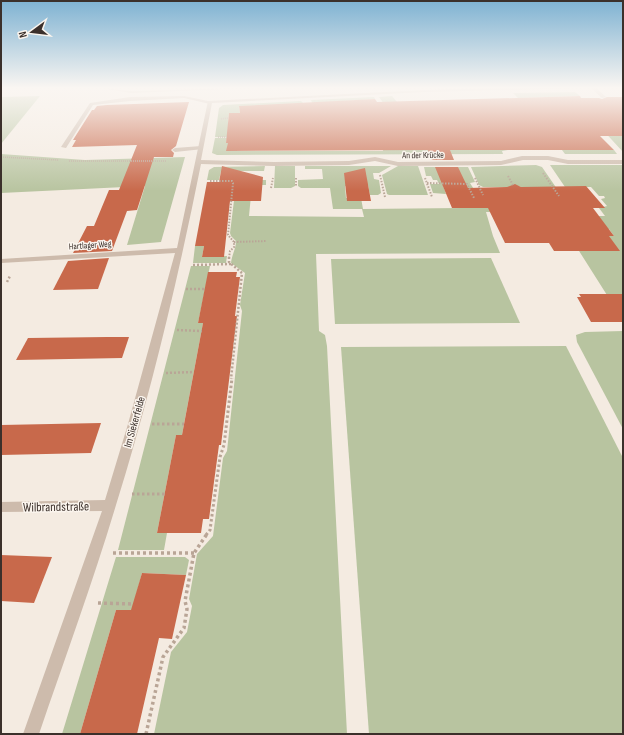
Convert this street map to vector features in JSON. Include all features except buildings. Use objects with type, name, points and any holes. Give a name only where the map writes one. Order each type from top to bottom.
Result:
[{"type":"street","points":[[64,147],[79,122]]},
{"type":"street","name":"Im Siekerfelde","points":[[31,734],[78,602],[112,500],[134,424],[180,250],[206,122]]},
{"type":"street","points":[[175,150],[202,148]]},
{"type":"street","name":"An der Krücke","points":[[199,161],[268,164],[349,163],[375,159],[398,164],[420,164],[500,163],[510,162],[522,158],[548,158],[568,162],[623,162]]},
{"type":"street","name":"Hartlager Weg","points":[[1,261],[180,250]]},
{"type":"street","name":"Wilbrandstraße","points":[[1,507],[112,500]]},
{"type":"path","points":[[1,157],[59,160]]},
{"type":"path","points":[[532,158],[559,196]]},
{"type":"path","points":[[66,161],[199,161]]},
{"type":"path","points":[[420,164],[432,197]]},
{"type":"path","points":[[146,734],[163,657],[184,628],[187,609],[185,601],[194,553],[210,530],[220,457],[224,445],[242,273],[229,262],[230,251],[234,247],[234,242],[228,235],[232,181],[195,181]]},
{"type":"path","points":[[427,184],[467,184],[474,198]]},
{"type":"path","points":[[234,242],[266,241]]},
{"type":"path","points":[[176,265],[231,264]]},
{"type":"path","points":[[159,330],[202,331]]},
{"type":"path","points":[[148,373],[194,372]]},
{"type":"path","points":[[134,424],[184,424]]},
{"type":"path","points":[[112,500],[165,494]]},
{"type":"path","points":[[94,552],[194,553]]},
{"type":"path","points":[[78,602],[133,604]]},
{"type":"green space","points":[[1,122],[19,122],[1,144]]},
{"type":"green space","points":[[217,122],[228,122],[228,124],[623,122],[623,152],[601,128],[506,147],[508,150],[502,151],[503,154],[217,155],[212,153],[215,138],[227,138],[226,143],[238,143],[237,151],[383,151],[382,143],[215,137]]},
{"type":"green space","points":[[562,150],[614,150],[617,154],[565,154]]},
{"type":"green space","points":[[1,154],[85,160],[185,157],[161,242],[127,245],[145,186],[1,193]]},
{"type":"green space","points":[[536,165],[542,167],[566,202],[609,236],[614,236],[609,229],[604,229],[594,216],[605,216],[599,208],[607,206],[601,199],[605,198],[604,196],[599,196],[591,187],[565,187],[550,165],[623,165],[623,294],[611,294],[616,303],[612,303],[555,213],[486,212],[500,253],[316,254],[319,331],[325,335],[327,346],[347,734],[154,734],[171,652],[187,632],[192,606],[189,599],[197,554],[213,536],[223,458],[227,451],[242,311],[240,305],[245,273],[231,263],[236,244],[236,241],[230,233],[236,184],[247,180],[266,180],[266,185],[252,185],[249,216],[364,217],[362,209],[333,209],[330,188],[301,188],[298,186],[298,180],[323,179],[322,169],[305,169],[305,166],[391,166],[379,173],[373,173],[374,179],[379,180],[381,193],[378,195],[370,195],[368,185],[345,186],[346,198],[361,198],[363,209],[461,208],[443,185],[446,194],[433,193],[430,184],[439,184],[437,180],[433,180],[431,176],[426,176],[424,167],[468,167],[475,182],[470,183],[475,191],[521,187],[515,185],[511,187],[483,187],[479,185],[471,167]]},
{"type":"green space","points":[[265,166],[264,171],[221,171],[219,180],[207,180],[209,170],[214,167]]},
{"type":"green space","points":[[275,166],[295,166],[295,186],[291,188],[274,188]]},
{"type":"green space","points":[[398,166],[418,166],[428,195],[387,194],[382,175]]},
{"type":"green space","points":[[195,246],[204,246],[202,257],[227,256],[226,263],[193,263]]},
{"type":"green space","points":[[491,258],[520,323],[335,324],[331,259]]},
{"type":"green space","points":[[191,266],[210,266],[198,323],[203,323],[182,435],[176,435],[157,533],[167,533],[164,550],[118,550]]},
{"type":"green space","points":[[623,331],[623,429],[577,342],[576,335],[585,332]]},
{"type":"green space","points":[[566,346],[623,458],[623,734],[369,734],[341,347]]},
{"type":"green space","points":[[116,557],[185,557],[189,560],[186,575],[142,573],[132,610],[116,610],[80,734],[62,734]]}]
